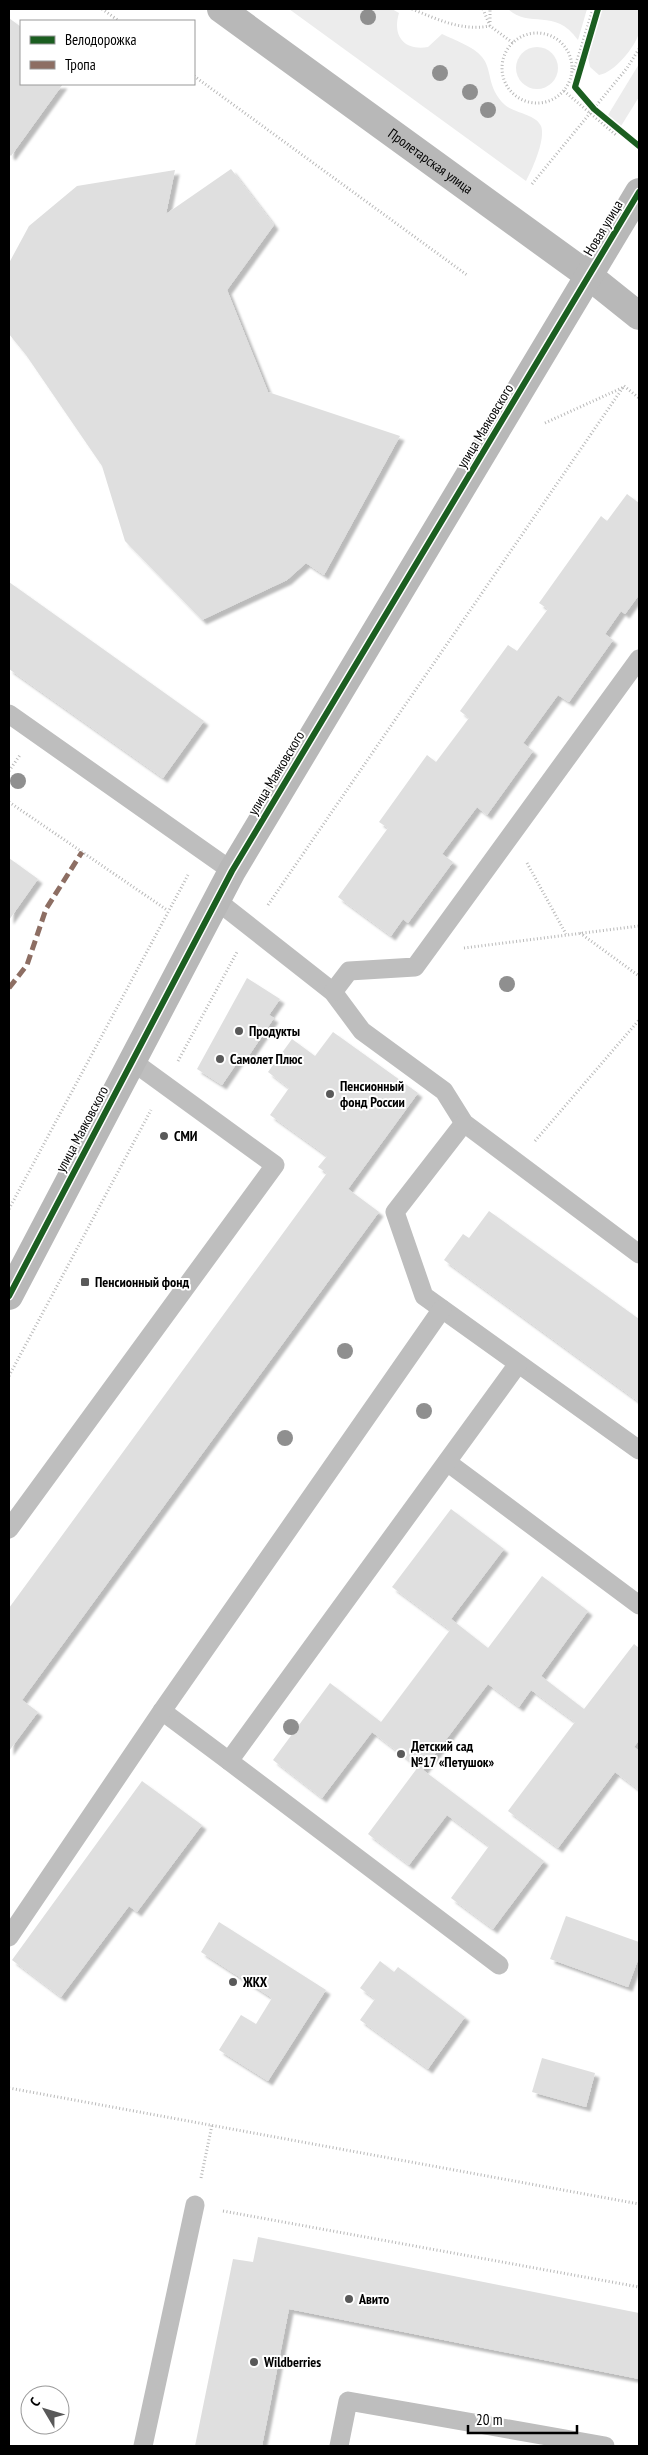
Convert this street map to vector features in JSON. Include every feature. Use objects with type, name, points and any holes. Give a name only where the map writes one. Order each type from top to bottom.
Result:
[{"type":"street","name":"Пролетарская улица","points":[[220,9],[589,276],[639,316]]},
{"type":"street","name":"Новая улица","points":[[589,276],[639,192]]},
{"type":"street","name":"улица Маяковского","points":[[9,1296],[232,871],[589,276]]},
{"type":"lane","points":[[333,992],[349,970],[415,967],[639,659]]},
{"type":"lane","points":[[9,714],[232,871]]},
{"type":"lane","points":[[216,900],[333,992],[362,1031],[444,1091],[464,1123],[639,1254]]},
{"type":"lane","points":[[9,1529],[275,1165],[132,1060]]},
{"type":"lane","points":[[464,1123],[395,1212],[424,1296],[639,1450]]},
{"type":"lane","points":[[9,1938],[162,1711],[442,1309]]},
{"type":"lane","points":[[229,1761],[518,1364]]},
{"type":"lane","points":[[447,1462],[639,1605]]},
{"type":"lane","points":[[162,1711],[499,1965]]},
{"type":"lane","points":[[143,2446],[195,2206]]},
{"type":"lane","points":[[339,2446],[348,2401],[604,2446]]},
{"type":"path","points":[[102,9],[118,20]]},
{"type":"path","points":[[412,9],[451,24],[472,29],[490,26]]},
{"type":"path","points":[[483,9],[490,26],[513,43]]},
{"type":"path","points":[[490,9],[490,26]]},
{"type":"path","points":[[572,84],[593,9]]},
{"type":"path","points":[[572,84],[573,71],[568,50],[557,38],[541,32],[529,33],[517,38],[503,61],[502,73],[505,82],[516,96],[530,102],[545,102],[556,98],[572,84],[598,9]]},
{"type":"path","points":[[532,184],[627,68],[639,49]]},
{"type":"path","points":[[195,77],[467,275]]},
{"type":"path","points":[[564,91],[624,134]]},
{"type":"path","points":[[588,102],[592,111],[616,135]]},
{"type":"path","points":[[624,386],[639,398]]},
{"type":"path","points":[[545,423],[624,386]]},
{"type":"path","points":[[9,1376],[239,947],[624,386]]},
{"type":"path","points":[[9,802],[168,910]]},
{"type":"path","points":[[511,835],[566,934]]},
{"type":"path","points":[[9,1209],[168,910],[202,850]]},
{"type":"path","points":[[424,954],[639,926]]},
{"type":"path","points":[[580,933],[639,976]]},
{"type":"path","points":[[517,1163],[639,1020]]},
{"type":"path","points":[[9,2088],[639,2204]]},
{"type":"path","points":[[212,2125],[195,2206],[639,2287]]},
{"type":"shaded area","points":[[289,9],[392,9],[399,13],[397,29],[399,35],[406,44],[412,47],[428,47],[442,34],[474,50],[482,57],[488,67],[495,92],[505,105],[530,116],[541,126],[542,139],[535,162],[526,181]]},
{"type":"shaded area","points":[[508,9],[587,9],[578,40],[560,24],[525,18],[516,15]]},
{"type":"shaded area","points":[[601,9],[639,9],[640,27],[637,39],[629,52],[611,70],[599,75],[590,67],[588,57]]},
{"type":"shaded area","points":[[537,47],[552,53],[558,68],[552,83],[537,89],[522,83],[516,68],[522,53]]},
{"type":"shaded area","points":[[639,64],[639,97],[621,126],[608,115]]},
{"type":"building","points":[[9,18],[20,26],[20,85],[62,85],[11,156],[9,154]]},
{"type":"building","points":[[231,169],[274,225],[227,290],[268,392],[400,436],[324,575],[306,563],[287,580],[202,620],[125,541],[102,466],[26,355],[9,334],[9,263],[29,226],[77,186],[175,170],[166,214]]},
{"type":"building","points":[[627,494],[639,503],[639,595],[625,614],[621,611],[605,634],[613,640],[569,702],[558,695],[523,743],[533,751],[487,815],[477,807],[442,854],[453,862],[408,923],[403,919],[391,936],[338,897],[388,828],[379,822],[427,755],[436,762],[469,718],[460,711],[508,645],[517,651],[548,609],[539,603],[601,516],[607,521]]},
{"type":"building","points":[[9,582],[204,721],[163,778],[9,669]]},
{"type":"building","points":[[9,858],[38,879],[9,920]]},
{"type":"building","points":[[247,978],[280,999],[269,1015],[274,1018],[248,1057],[243,1054],[222,1085],[197,1069]]},
{"type":"building","points":[[333,1032],[418,1093],[348,1189],[379,1212],[22,1700],[38,1712],[9,1751],[9,1608],[327,1173],[318,1167],[327,1156],[270,1115],[289,1088],[268,1072],[292,1039],[315,1056]]},
{"type":"building","points":[[489,1211],[639,1319],[639,1402],[444,1260],[463,1234],[469,1238]]},
{"type":"building","points":[[451,1509],[504,1549],[451,1619],[488,1648],[542,1576],[588,1611],[541,1676],[584,1709],[634,1644],[639,1648],[639,1740],[634,1747],[639,1751],[639,1790],[615,1772],[558,1848],[508,1811],[575,1722],[531,1690],[519,1707],[488,1684],[423,1770],[544,1861],[493,1929],[451,1898],[489,1846],[447,1815],[409,1865],[368,1834],[418,1767],[372,1732],[322,1798],[273,1760],[330,1683],[381,1722],[450,1630],[392,1587]]},
{"type":"building","points":[[142,1781],[202,1825],[137,1912],[129,1906],[61,1997],[12,1960]]},
{"type":"building","points":[[566,1916],[639,1942],[639,1957],[628,1987],[550,1959]]},
{"type":"building","points":[[219,1922],[326,1990],[268,2081],[219,2050],[241,2015],[256,2024],[272,1998],[201,1952]]},
{"type":"building","points":[[380,1961],[394,1972],[398,1967],[465,2017],[428,2069],[360,2020],[375,1999],[360,1988]]},
{"type":"building","points":[[542,2058],[595,2073],[586,2107],[532,2092]]},
{"type":"building","points":[[258,2237],[639,2313],[639,2379],[289,2309],[262,2446],[195,2446],[233,2259],[253,2262]]},
{"type":"marked path","points":[[9,988],[27,965],[46,909],[82,852]]},
{"type":"cycle path","points":[[598,9],[575,87],[594,109],[639,146]]},
{"type":"cycle path","points":[[9,1296],[232,871],[639,192]]},
{"type":"place","name":"Продукты","points":[[239,1031]]},
{"type":"place","name":"Самолет Плюс","points":[[220,1059]]},
{"type":"place","name":"Пенсионный фонд России","points":[[330,1094]]},
{"type":"place","name":"СМИ","points":[[164,1136]]},
{"type":"place","name":"Пенсионный фонд","points":[[85,1282]]},
{"type":"place","name":"Детский сад №17 «Петушок»","points":[[401,1754]]},
{"type":"place","name":"ЖКХ","points":[[233,1982]]},
{"type":"place","name":"Авито","points":[[349,2299]]},
{"type":"place","name":"Wildberries","points":[[254,2362]]}]
